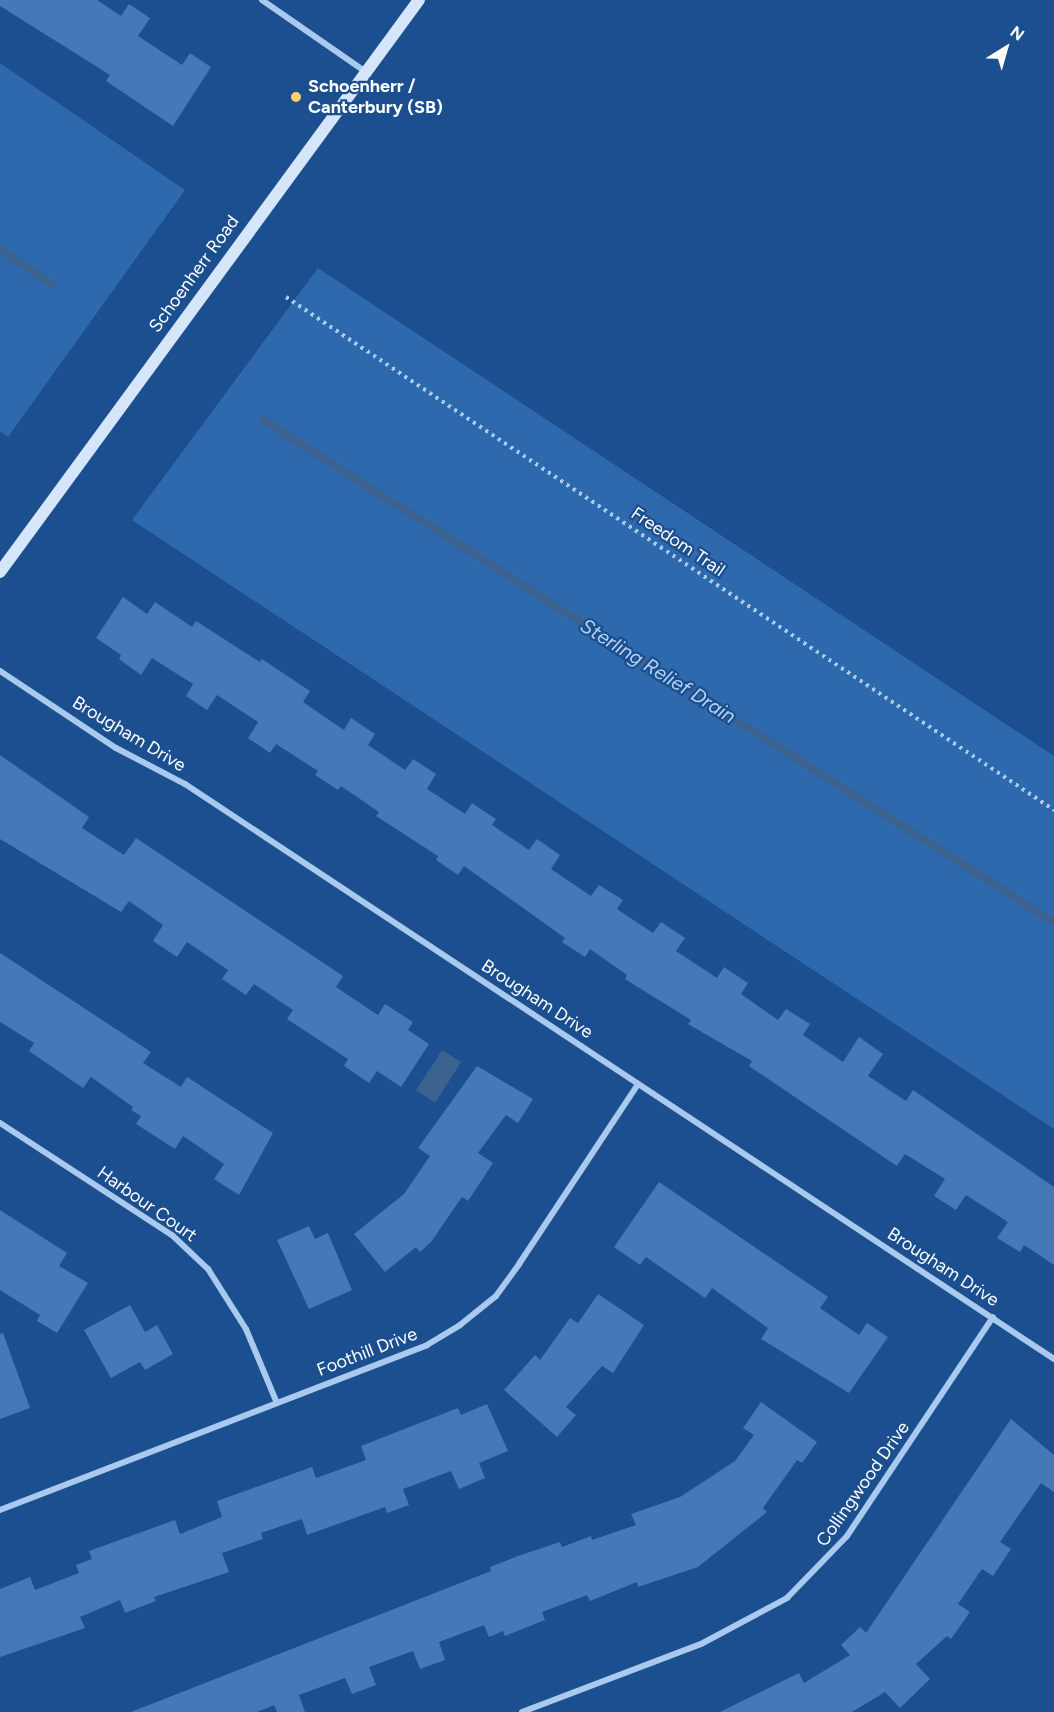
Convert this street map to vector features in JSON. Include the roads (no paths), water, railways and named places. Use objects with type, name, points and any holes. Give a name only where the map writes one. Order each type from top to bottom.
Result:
[{"type":"main road","name":"Schoenherr Road","points":[[0,572],[419,0]]},
{"type":"street","points":[[262,0],[366,72]]},
{"type":"street","name":"Brougham Drive","points":[[0,671],[116,748],[185,784],[1054,1359]]},
{"type":"street","name":"Foothill Drive","points":[[0,1510],[428,1345],[496,1296],[638,1084]]},
{"type":"street","name":"Harbour Court","points":[[0,1123],[172,1235],[208,1269],[246,1329],[277,1403]]},
{"type":"street","name":"Collingwood Drive","points":[[522,1712],[701,1644],[787,1598],[847,1536],[993,1317]]},
{"type":"waterway","name":"Sterling Relief Drain","points":[[0,249],[52,285]]},
{"type":"waterway","name":"Sterling Relief Drain","points":[[263,420],[1054,922]]},
{"type":"place","name":"Schoenherr / Canterbury (SB)","points":[[296,97]]}]
